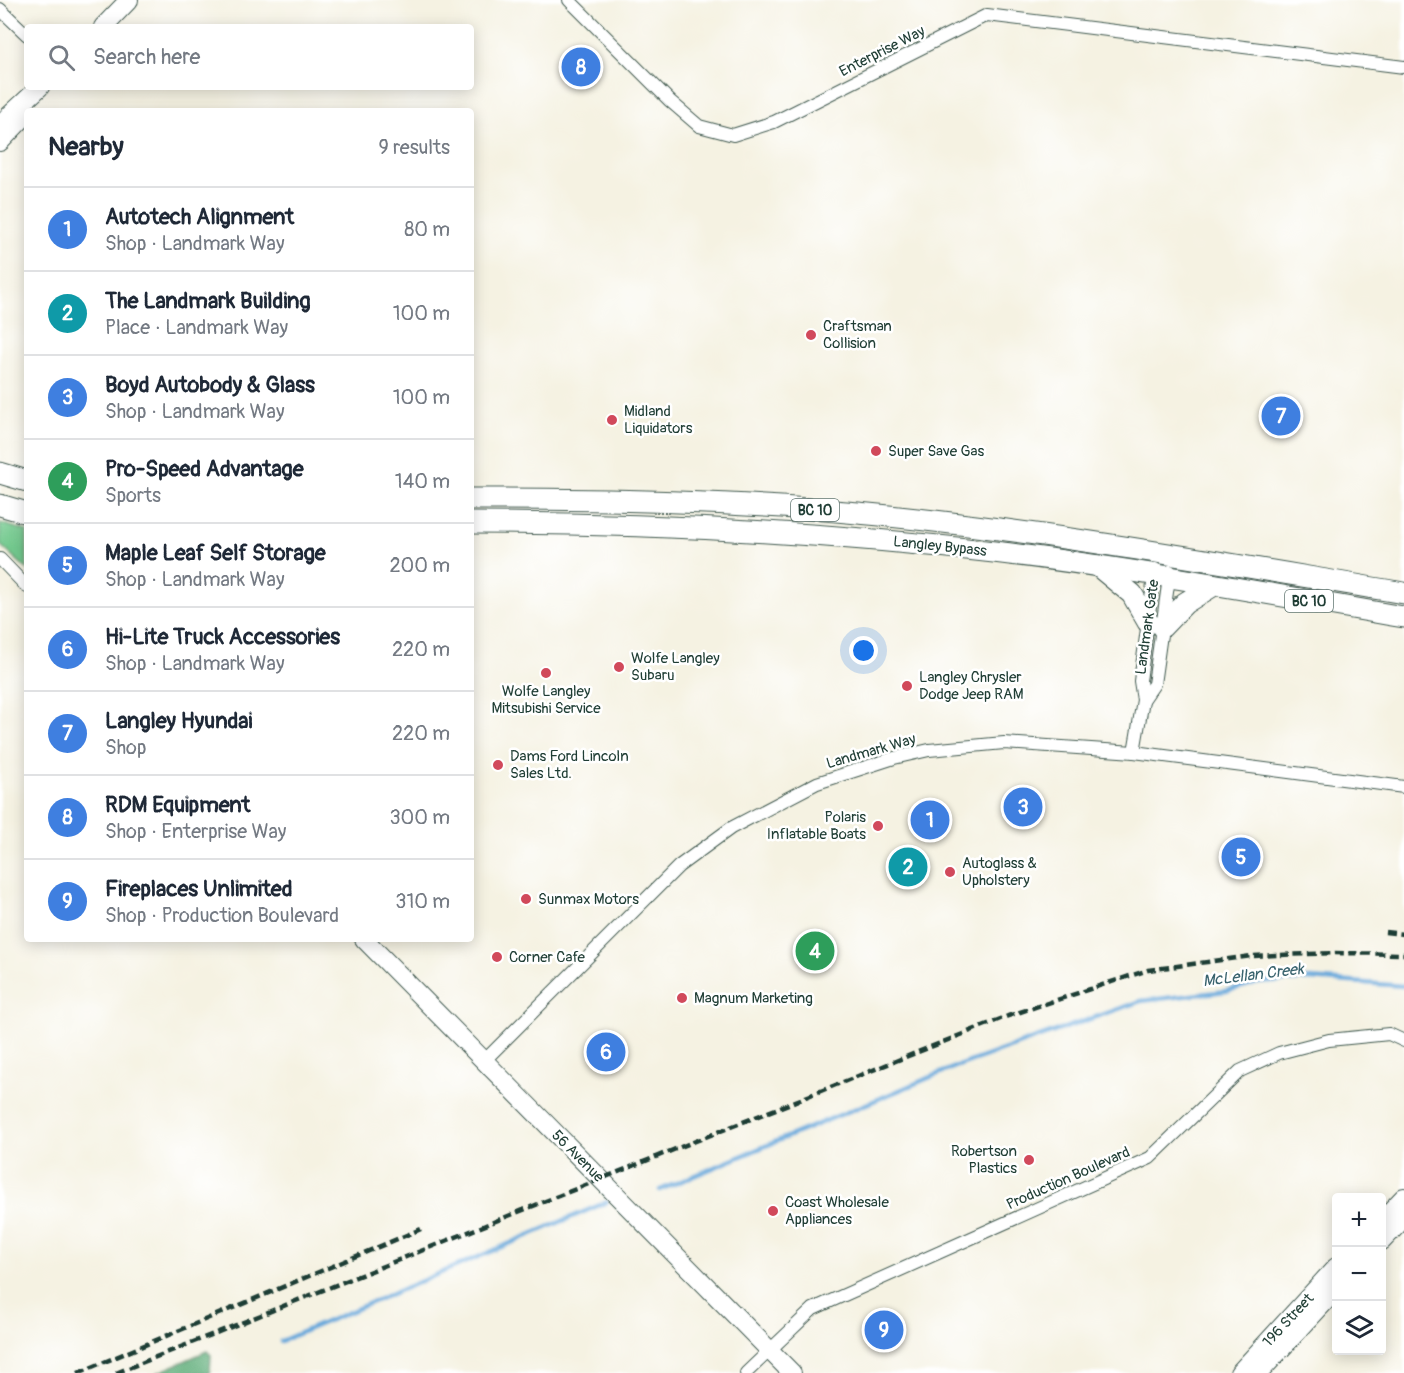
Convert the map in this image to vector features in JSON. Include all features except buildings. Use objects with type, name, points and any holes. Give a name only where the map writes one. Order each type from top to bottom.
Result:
[{"type":"highway","points":[[0,473],[24,480]]},
{"type":"highway","name":"Langley Bypass","points":[[474,499],[657,501],[857,513],[1014,531],[1164,553],[1404,593]]},
{"type":"highway","points":[[0,505],[24,512]]},
{"type":"highway","name":"Langley Bypass","points":[[474,523],[671,525],[800,533],[996,552],[1162,576],[1404,617]]},
{"type":"highway","points":[[1098,566],[1132,594],[1155,624],[1214,585]]},
{"type":"main road","points":[[106,24],[129,0]]},
{"type":"main road","points":[[0,124],[37,90]]},
{"type":"main road","points":[[31,108],[46,90]]},
{"type":"main road","points":[[0,142],[24,116]]},
{"type":"main road","name":"56 Avenue","points":[[367,942],[792,1373]]},
{"type":"main road","points":[[1386,1216],[1404,1197]]},
{"type":"main road","points":[[1386,1237],[1404,1218]]},
{"type":"main road","name":"196 Street","points":[[1239,1373],[1332,1271]]},
{"type":"main road","name":"196 Street","points":[[1259,1373],[1332,1294]]},
{"type":"street","name":"Enterprise Way","points":[[569,0],[670,101],[699,126],[733,135],[774,122],[987,15],[1404,68]]},
{"type":"street","points":[[0,9],[24,32]]},
{"type":"street","name":"Landmark Gate","points":[[1134,752],[1143,700],[1140,681],[1155,624],[1164,553]]},
{"type":"street","points":[[0,559],[24,583]]},
{"type":"street","name":"Landmark Way","points":[[484,1061],[679,866],[731,828],[816,783],[894,758],[929,750],[1004,743],[1134,752],[1404,787]]},
{"type":"street","name":"Production Boulevard","points":[[746,1373],[813,1309],[1150,1158],[1240,1071],[1279,1053],[1329,1040],[1389,1034],[1404,1041]]},
{"type":"green space","points":[[0,523],[24,530],[24,566],[0,545]]},
{"type":"green space","points":[[207,1351],[211,1355],[210,1373],[157,1373]]},
{"type":"waterway","name":"McLellan Creek","points":[[660,1190],[955,1067],[1141,1001],[1226,991],[1256,983],[1310,979],[1404,986]]},
{"type":"waterway","points":[[281,1341],[607,1202]]},
{"type":"railway","points":[[1385,932],[1404,934]]},
{"type":"railway","points":[[116,1373],[1008,1016],[1148,970],[1251,956],[1335,953],[1404,954]]},
{"type":"railway","points":[[78,1373],[421,1229]]},
{"type":"place","name":"RDM Equipment","points":[[581,67]]},
{"type":"place","name":"Craftsman Collision","points":[[811,335]]},
{"type":"place","name":"Langley Hyundai","points":[[1281,416]]},
{"type":"place","name":"Midland Liquidators","points":[[612,420]]},
{"type":"place","name":"Super Save Gas","points":[[876,451]]},
{"type":"place","name":"Wolfe Langley Subaru","points":[[619,667]]},
{"type":"place","name":"Wolfe Langley Mitsubishi Service","points":[[546,673]]},
{"type":"place","name":"Langley Chrysler Dodge Jeep RAM","points":[[907,686]]},
{"type":"place","name":"Dams Ford Lincoln Sales Ltd.","points":[[498,765]]},
{"type":"place","name":"Boyd Autobody & Glass","points":[[1023,807]]},
{"type":"place","name":"Autotech Alignment","points":[[930,820]]},
{"type":"place","name":"Polaris Inflatable Boats","points":[[878,826]]},
{"type":"place","name":"Maple Leaf Self Storage","points":[[1241,857]]},
{"type":"place","name":"The Landmark Building","points":[[908,867]]},
{"type":"place","name":"Autoglass & Upholstery","points":[[950,872]]},
{"type":"place","name":"Sunmax Motors","points":[[526,899]]},
{"type":"place","name":"Pro-Speed Advantage","points":[[815,951]]},
{"type":"place","name":"Corner Cafe","points":[[497,957]]},
{"type":"place","name":"Magnum Marketing","points":[[682,998]]},
{"type":"place","name":"Hi-Lite Truck Accessories","points":[[606,1052]]},
{"type":"place","name":"Robertson Plastics","points":[[1029,1160]]},
{"type":"place","name":"Coast Wholesale Appliances","points":[[773,1211]]},
{"type":"place","name":"Fireplaces Unlimited","points":[[884,1330]]}]
